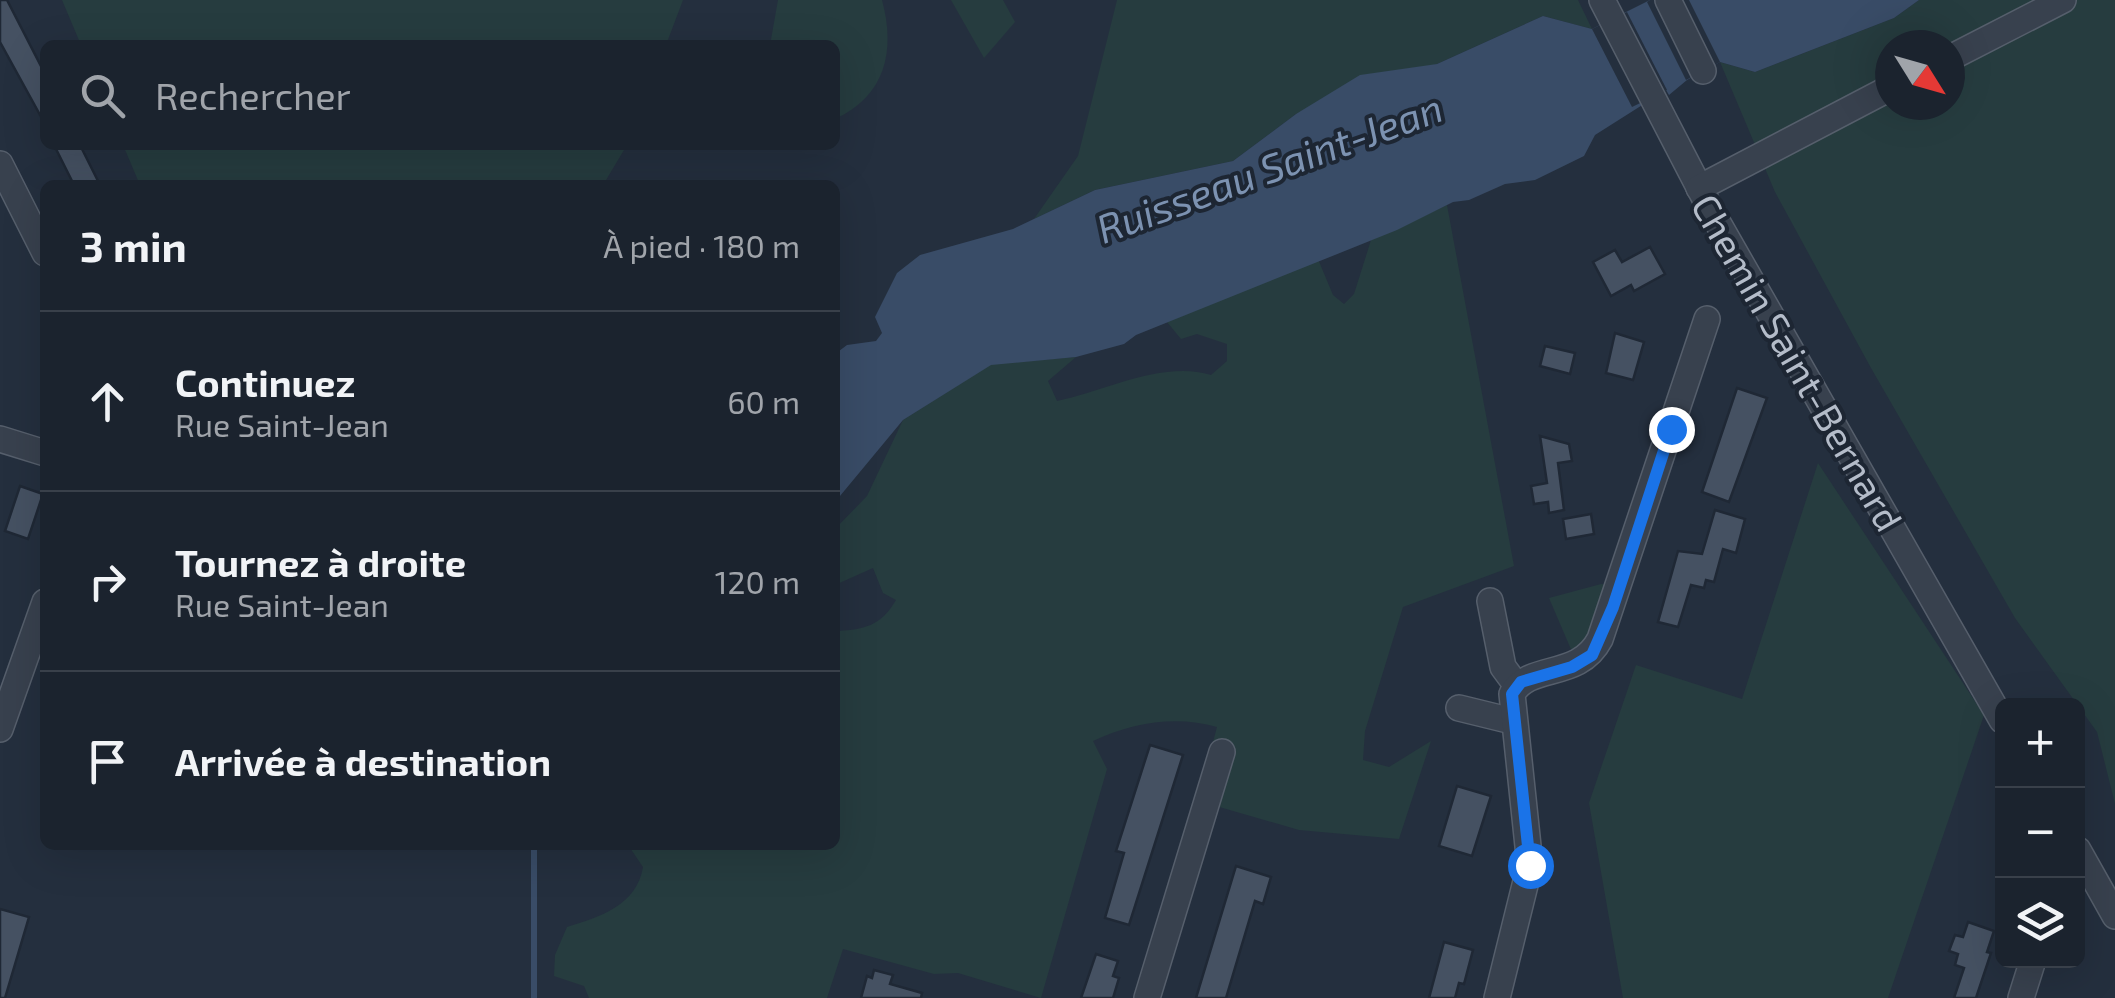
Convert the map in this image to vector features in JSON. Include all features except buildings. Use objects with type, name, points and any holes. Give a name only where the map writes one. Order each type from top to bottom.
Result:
[{"type":"street","points":[[1668,0],[1703,71]]},
{"type":"street","points":[[1965,50],[2063,0]]},
{"type":"street","name":"Chemin Saint-Bernard","points":[[1607,10],[1699,188],[1995,708]]},
{"type":"street","points":[[1699,188],[1875,96]]},
{"type":"street","points":[[0,164],[40,244]]},
{"type":"street","points":[[1516,686],[1581,663],[1600,639],[1707,319]]},
{"type":"street","points":[[0,439],[40,451]]},
{"type":"street","points":[[1490,601],[1502,667],[1516,686]]},
{"type":"street","points":[[0,730],[40,616]]},
{"type":"street","points":[[1497,998],[1530,862],[1510,703],[1516,686]]},
{"type":"street","points":[[1459,708],[1512,722]]},
{"type":"street","points":[[1147,998],[1222,752]]},
{"type":"street","points":[[2085,862],[2115,916]]},
{"type":"street","points":[[2021,998],[2030,968]]},
{"type":"green space","points":[[62,0],[683,0],[668,40],[79,40]]},
{"type":"green space","points":[[778,0],[882,0],[888,37],[882,70],[865,98],[840,116],[840,40],[771,40]]},
{"type":"green space","points":[[951,0],[1003,0],[1015,22],[984,58]]},
{"type":"green space","points":[[1117,0],[1578,0],[1592,29],[1543,16],[1437,64],[1296,114],[1233,161],[1095,190],[1034,219],[1078,156]]},
{"type":"green space","points":[[1919,0],[2115,0],[2115,804],[2097,732],[2085,715],[2085,698],[2073,698],[2015,618],[1871,368],[1775,192],[1720,62],[1755,72],[1894,18]]},
{"type":"green space","points":[[125,150],[624,150],[606,180],[138,180]]},
{"type":"green space","points":[[1447,205],[1514,566],[1403,607],[1365,731],[1363,760],[1389,767],[1431,741],[1399,839],[1299,830],[1216,806],[1233,748],[1213,742],[1217,727],[1186,722],[1154,723],[1093,741],[1107,769],[1041,998],[958,973],[934,974],[843,949],[827,998],[589,998],[584,986],[554,976],[555,955],[567,927],[615,908],[633,891],[643,867],[631,850],[840,850],[840,630],[871,625],[896,600],[883,593],[873,568],[840,583],[840,524],[867,496],[903,420],[991,364],[1076,357],[1048,381],[1057,401],[1154,374],[1193,371],[1211,375],[1227,361],[1227,344],[1197,334],[1181,339],[1167,322],[1318,259],[1333,295],[1344,304],[1354,294],[1371,240]]},
{"type":"green space","points":[[1818,463],[1984,715],[1888,998],[1623,998],[1589,803],[1636,665],[1742,699]]},
{"type":"green space","points":[[1610,585],[1592,634],[1573,654],[1549,598]]},
{"type":"water","points":[[1650,0],[1919,0],[1894,18],[1755,72],[1720,62],[1669,95],[1666,90],[1595,135],[1584,156],[1535,180],[1505,184],[1469,200],[1453,202],[1397,230],[1136,335],[1124,344],[1076,357],[991,365],[903,420],[840,496],[840,350],[847,345],[876,341],[882,333],[875,317],[897,273],[920,255],[1013,229],[1095,190],[1233,161],[1296,114],[1360,75],[1437,64],[1543,16],[1592,29]]},
{"type":"pier","points":[[1689,0],[1720,62],[1686,80],[1647,2]]},
{"type":"pier","points":[[1627,12],[1667,90],[1632,107],[1592,29]]},
{"type":"waterway","name":"Ruisseau Saint-Jean","points":[[534,850],[534,998]]},
{"type":"route","points":[[1530,865],[1512,694],[1521,682],[1572,667],[1592,655],[1613,607],[1671,429]]}]
